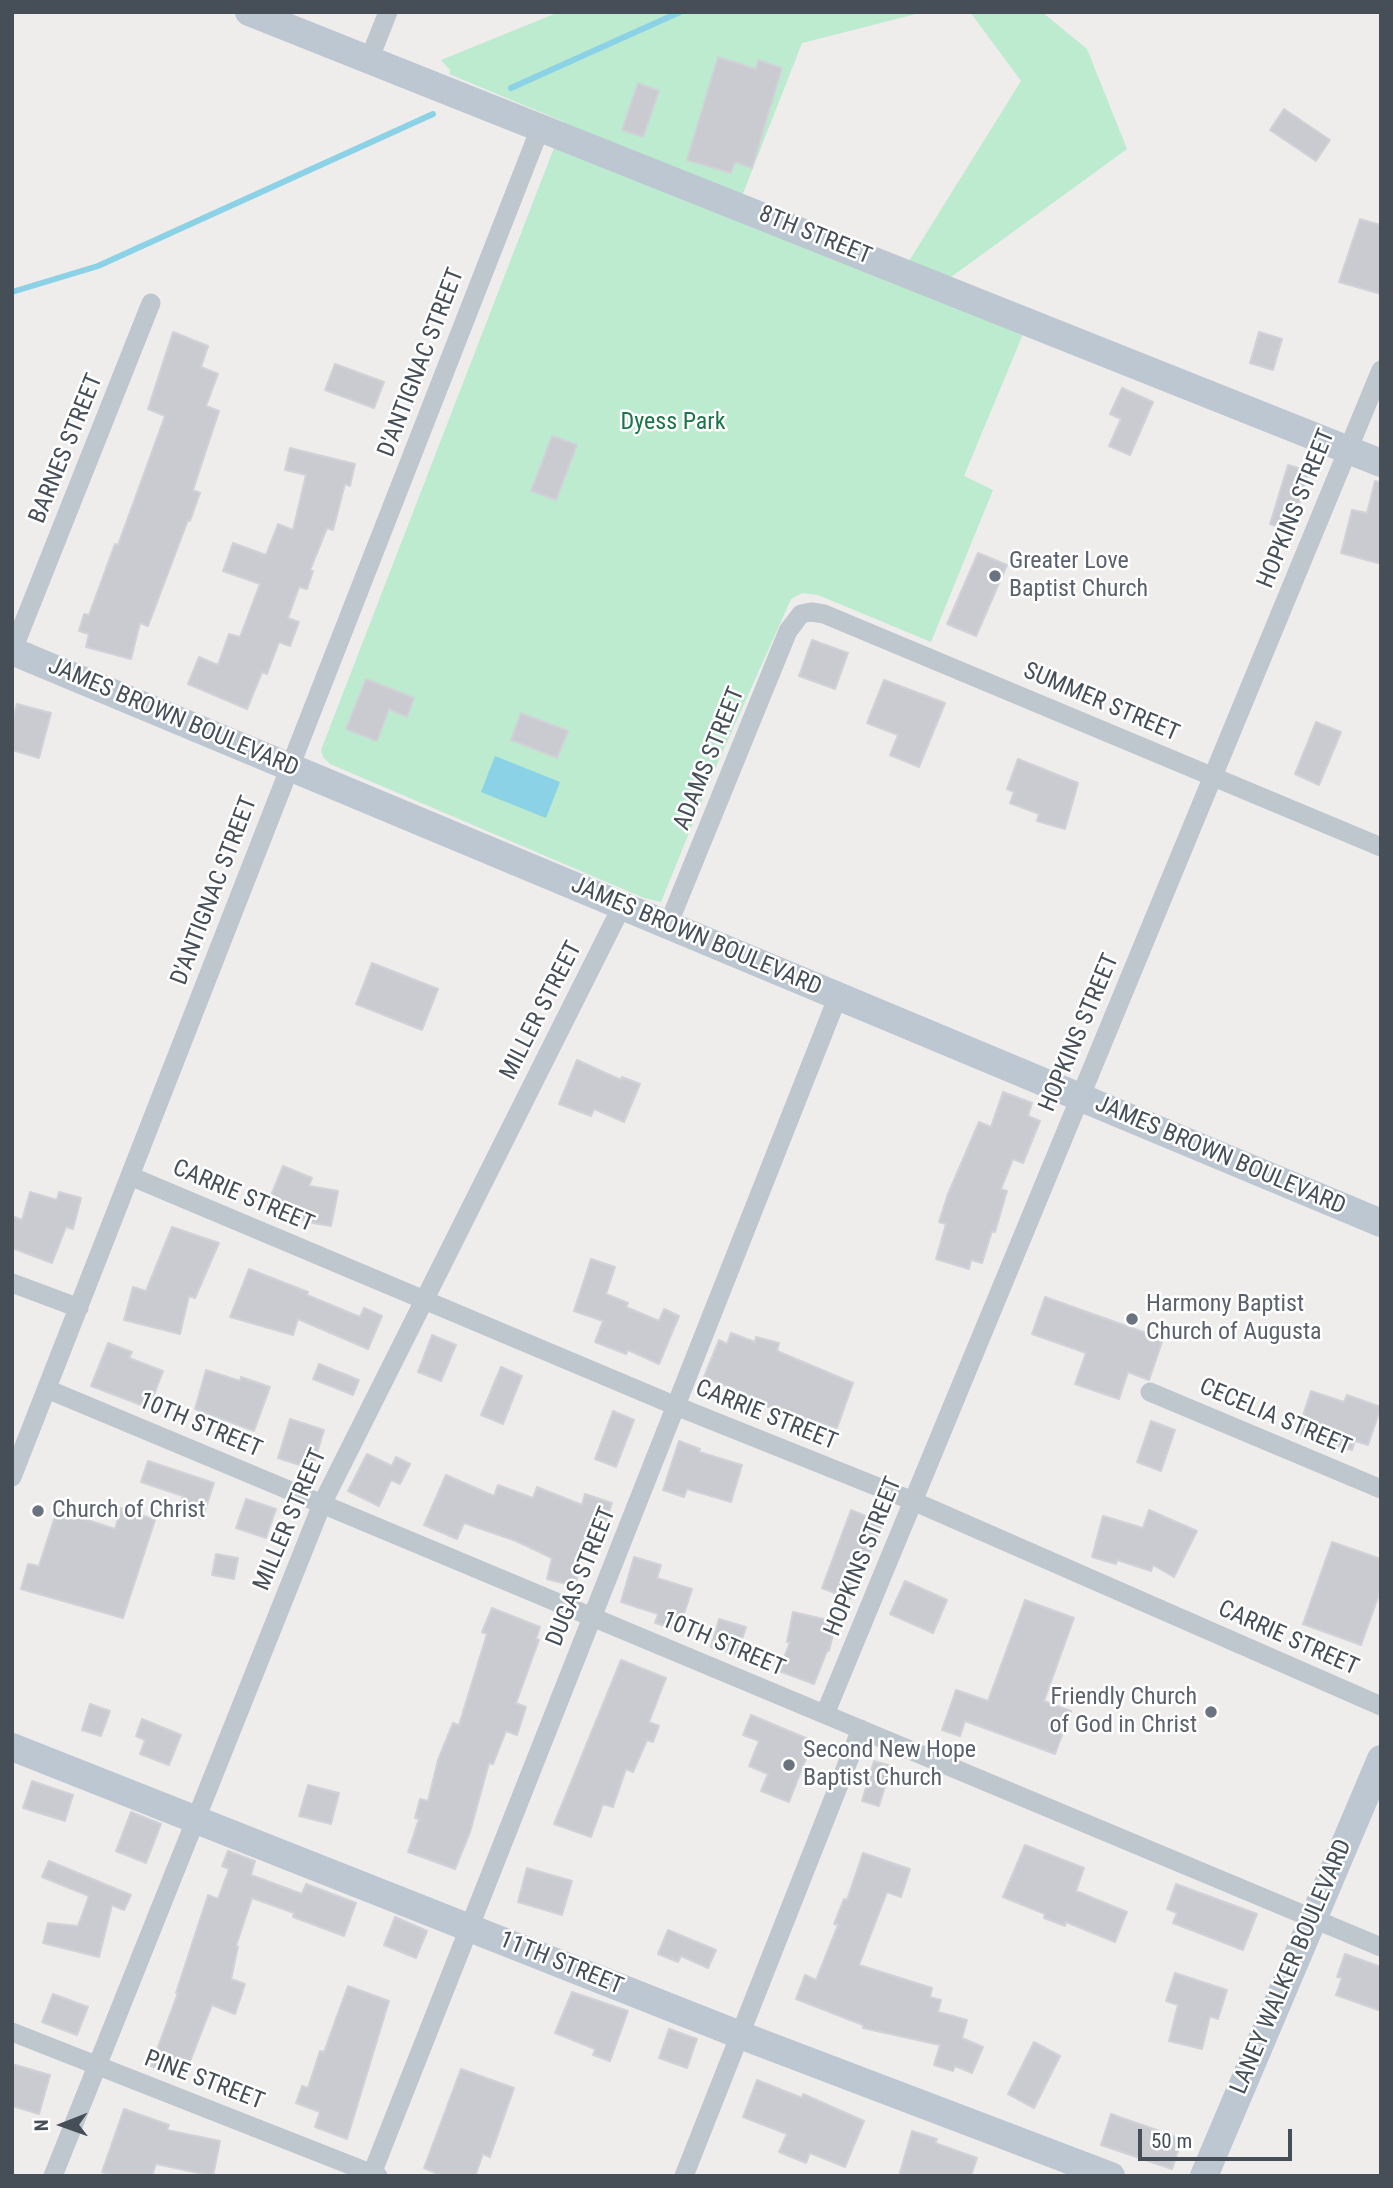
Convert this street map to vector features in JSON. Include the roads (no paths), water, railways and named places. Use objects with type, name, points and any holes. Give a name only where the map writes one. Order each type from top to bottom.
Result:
[{"type":"street","name":"8TH STREET","points":[[249,12],[531,122],[1381,463]]},
{"type":"street","points":[[369,60],[388,12]]},
{"type":"street","name":"D'ANTIGNAC STREET","points":[[12,1477],[290,767],[531,122]]},
{"type":"street","name":"BARNES STREET","points":[[12,651],[151,303]]},
{"type":"street","name":"HOPKINS STREET","points":[[825,1714],[1381,370]]},
{"type":"street","name":"SUMMER STREET","points":[[801,614],[824,614],[1381,847]]},
{"type":"street","name":"ADAMS STREET","points":[[668,925],[788,631],[801,614]]},
{"type":"street","name":"JAMES BROWN BOULEVARD","points":[[12,651],[1381,1223]]},
{"type":"street","name":"MILLER STREET","points":[[53,2176],[322,1504],[422,1299],[622,906]]},
{"type":"street","name":"DUGAS STREET","points":[[374,2175],[838,996]]},
{"type":"street","name":"CARRIE STREET","points":[[130,1176],[676,1406],[913,1501],[1381,1706]]},
{"type":"street","points":[[12,1283],[79,1308]]},
{"type":"street","name":"10TH STREET","points":[[47,1389],[1381,1947]]},
{"type":"street","name":"CECELIA STREET","points":[[1150,1392],[1381,1489]]},
{"type":"street","points":[[684,2176],[861,1729]]},
{"type":"street","name":"11TH STREET","points":[[12,1747],[740,2035],[1111,2176]]},
{"type":"street","name":"LANEY WALKER BOULEVARD","points":[[1204,2176],[1381,1759]]},
{"type":"street","name":"PINE STREET","points":[[12,2032],[374,2175]]},
{"type":"water","points":[[495,756],[560,782],[546,818],[481,792]]},
{"type":"waterway","points":[[511,88],[680,12]]},
{"type":"waterway","points":[[12,292],[98,266],[433,114]]},
{"type":"place","name":"Greater Love Baptist Church","points":[[995,576]]},
{"type":"place","name":"Harmony Baptist Church of Augusta","points":[[1132,1319]]},
{"type":"place","name":"Church of Christ","points":[[38,1511]]},
{"type":"place","name":"Friendly Church of God in Christ","points":[[1211,1712]]},
{"type":"place","name":"Second New Hope Baptist Church","points":[[789,1765]]},
{"type":"park label","name":"Dyess Park","points":[[673,423]]}]
